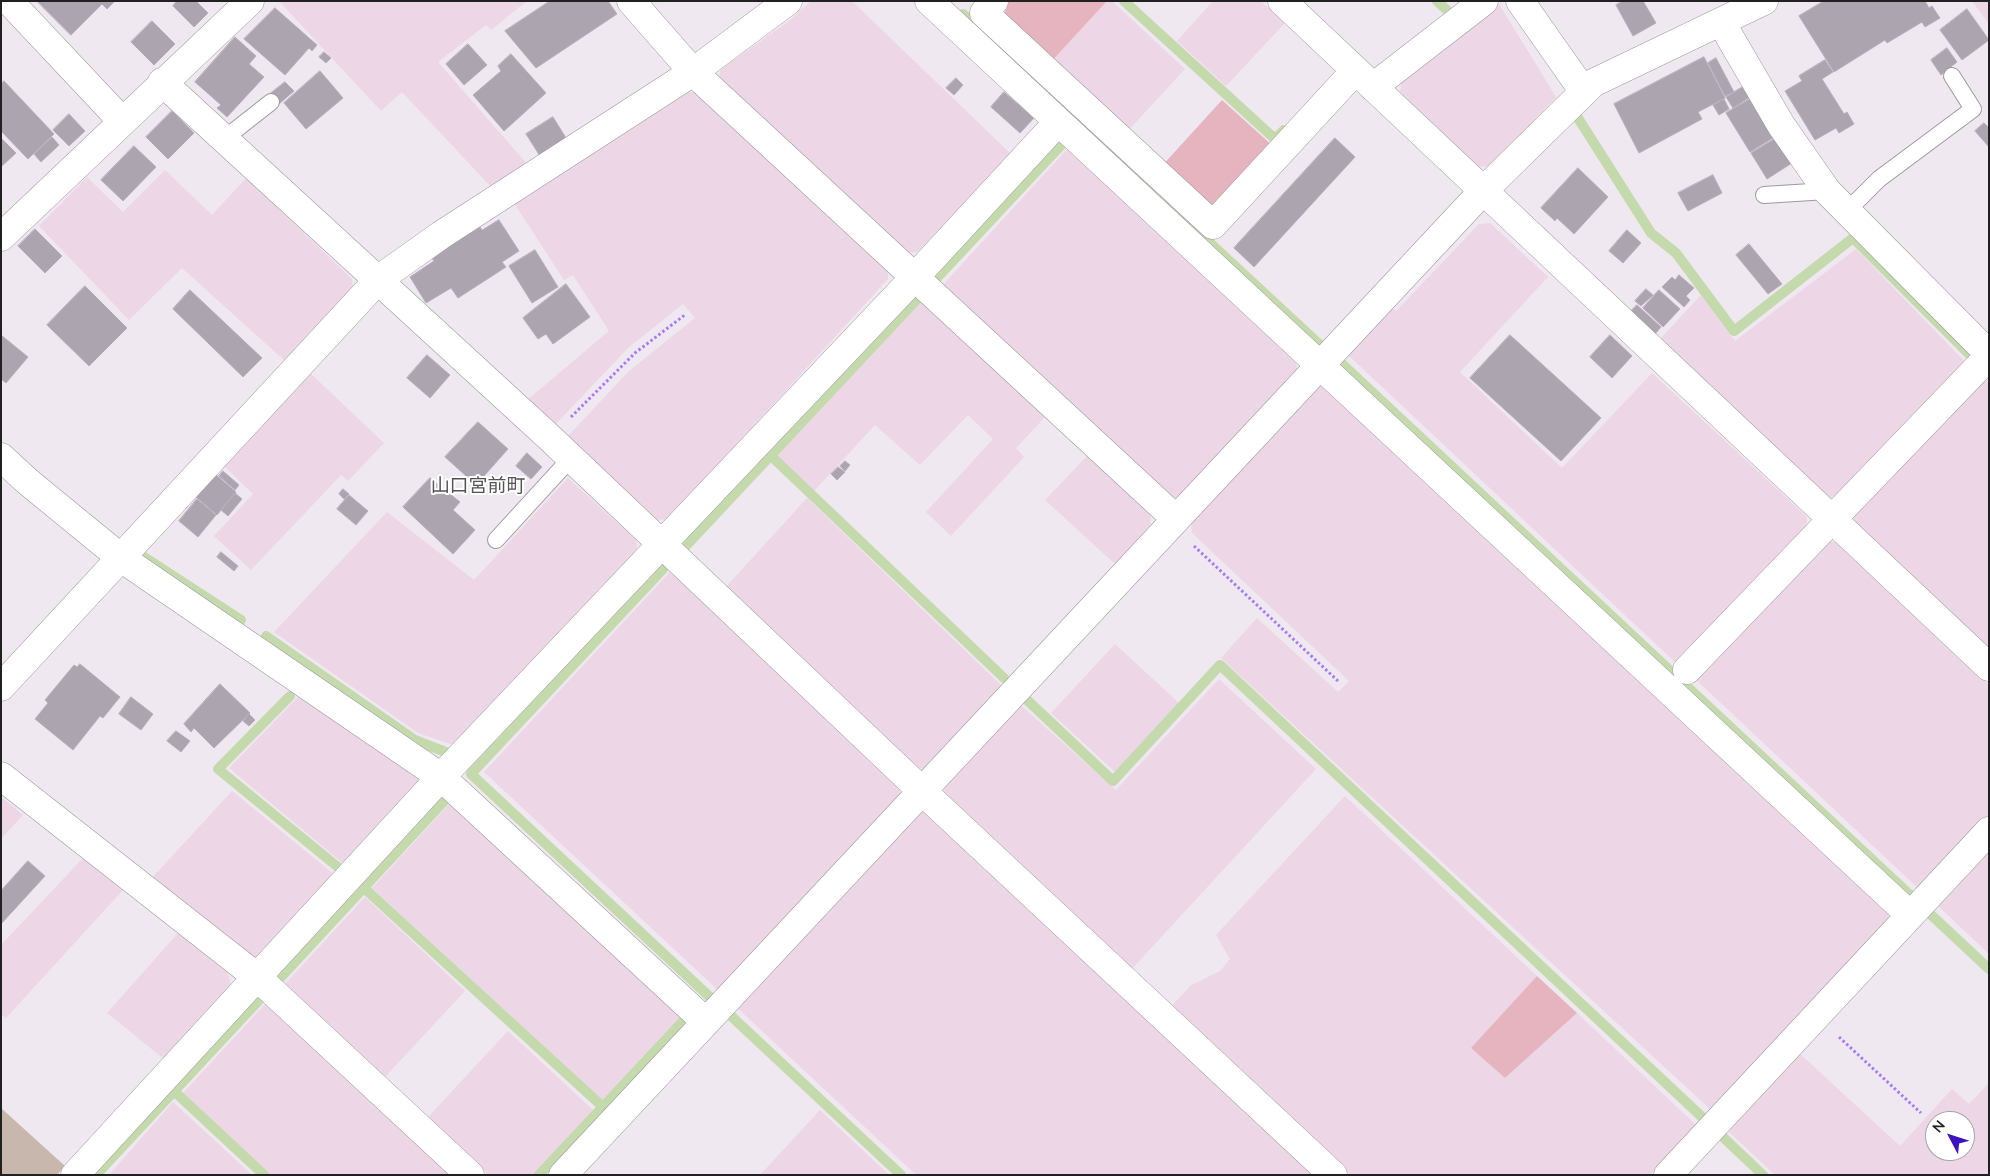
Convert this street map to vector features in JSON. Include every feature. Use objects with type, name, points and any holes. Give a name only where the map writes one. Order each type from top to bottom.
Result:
[{"type":"street","points":[[9,1],[122,121]]},
{"type":"street","points":[[1,237],[162,82],[250,1]]},
{"type":"street","points":[[631,1],[693,72],[1174,522]]},
{"type":"street","points":[[1,687],[379,279],[441,235],[693,72],[788,1]]},
{"type":"street","points":[[929,1],[1319,367],[1910,915]]},
{"type":"street","points":[[994,1],[984,13],[1213,225],[1364,79],[1484,1]]},
{"type":"street","points":[[1282,1],[1989,667]]},
{"type":"street","points":[[1520,1],[1584,92]]},
{"type":"street","points":[[563,1175],[1483,191],[1593,83],[1764,1]]},
{"type":"street","points":[[1687,670],[1989,355],[1827,190],[1781,125],[1721,22]]},
{"type":"street","points":[[162,82],[379,279],[550,438],[922,791],[1333,1175]]},
{"type":"street","points":[[75,1175],[441,777],[914,278],[1058,122]]},
{"type":"street","points":[[1,457],[27,481],[121,558],[441,777],[706,1022]]},
{"type":"street","points":[[1,776],[257,977],[470,1175]]},
{"type":"street","points":[[1668,1175],[1989,831]]},
{"type":"lane","points":[[1847,211],[1880,179],[1973,109],[1952,76]]},
{"type":"lane","points":[[224,139],[271,102]]},
{"type":"lane","points":[[1764,195],[1827,190]]},
{"type":"lane","points":[[496,540],[571,458]]},
{"type":"path","points":[[550,438],[635,353],[686,314]]},
{"type":"path","points":[[1174,522],[1338,681]]},
{"type":"path","points":[[1816,1016],[1921,1113]]},
{"type":"shaded area","points":[[279,1],[527,1],[491,30],[486,25],[438,62],[528,165],[493,189],[402,92],[381,111]]},
{"type":"shaded area","points":[[811,1],[852,1],[1011,154],[917,252],[904,253],[719,80],[720,70],[789,21]]},
{"type":"shaded area","points":[[1008,1],[1107,1],[1050,63],[1003,20]]},
{"type":"shaded area","points":[[1107,1],[1112,1],[1185,69],[1126,133],[1050,63]]},
{"type":"shaded area","points":[[1213,1],[1261,1],[1285,23],[1226,86],[1177,41]]},
{"type":"shaded area","points":[[1972,1],[1989,1],[1989,24]]},
{"type":"shaded area","points":[[1499,4],[1556,97],[1491,166],[1478,167],[1400,92],[1402,78]]},
{"type":"shaded area","points":[[687,92],[701,93],[888,268],[888,279],[668,519],[655,520],[567,437],[629,371],[695,318],[683,304],[628,348],[554,426],[527,400],[609,331],[573,275],[564,280],[514,203]]},
{"type":"shaded area","points":[[1222,100],[1274,147],[1217,209],[1160,168]]},
{"type":"shaded area","points":[[1070,146],[1295,354],[1297,369],[1180,497],[1165,499],[940,288]]},
{"type":"shaded area","points":[[165,170],[212,215],[246,178],[352,279],[353,291],[287,363],[182,268],[129,320],[39,226],[87,177],[123,212]]},
{"type":"shaded area","points":[[1490,223],[1548,277],[1460,372],[1562,468],[1652,373],[1807,517],[1807,530],[1678,665],[1346,353],[1390,306],[1396,311],[1479,224]]},
{"type":"shaded area","points":[[1856,249],[1969,366],[1844,496],[1829,497],[1660,339],[1701,295],[1735,341]]},
{"type":"shaded area","points":[[922,299],[1047,415],[1016,448],[1024,457],[951,536],[926,512],[993,439],[968,415],[920,465],[875,425],[814,491],[776,455]]},
{"type":"shaded area","points":[[310,373],[384,443],[348,481],[341,475],[251,570],[214,536],[253,494],[223,465]]},
{"type":"shaded area","points":[[1982,377],[1989,384],[1989,651],[1854,524],[1855,504]]},
{"type":"shaded area","points":[[1317,384],[1328,384],[1887,907],[1889,920],[1711,1110],[1221,658],[1257,618],[1338,692],[1349,681],[1192,533],[1191,519]]},
{"type":"shaded area","points":[[1089,454],[1151,511],[1150,525],[1115,564],[1045,500]]},
{"type":"shaded area","points":[[568,478],[636,540],[638,555],[456,746],[418,733],[274,632],[387,512],[474,580]]},
{"type":"shaded area","points":[[807,498],[1004,688],[933,767],[916,769],[724,589]]},
{"type":"shaded area","points":[[1820,541],[1836,542],[1989,685],[1989,821],[1921,891],[1692,676]]},
{"type":"shaded area","points":[[670,572],[899,783],[900,802],[720,992],[484,772]]},
{"type":"shaded area","points":[[1115,644],[1179,703],[1115,772],[1051,713]]},
{"type":"shaded area","points":[[1219,679],[1316,769],[1131,970],[944,796],[945,779],[1016,701],[1116,790]]},
{"type":"shaded area","points":[[302,693],[418,772],[418,787],[346,866],[229,768]]},
{"type":"shaded area","points":[[232,791],[336,876],[264,956],[250,958],[151,879]]},
{"type":"shaded area","points":[[1345,796],[1537,976],[1472,1048],[1505,1078],[1577,1013],[1696,1125],[1650,1175],[1351,1175],[1171,1007],[1190,986],[1220,971],[1230,959],[1216,935]]},
{"type":"shaded area","points":[[1,797],[23,815],[1,839]]},
{"type":"shaded area","points":[[452,801],[683,1014],[602,1100],[372,888]]},
{"type":"shaded area","points":[[926,811],[1315,1175],[916,1175],[733,1004],[912,812]]},
{"type":"shaded area","points":[[1989,844],[1989,954],[1934,902]]},
{"type":"shaded area","points":[[83,858],[123,890],[6,1018],[1,1014],[1,945]]},
{"type":"shaded area","points":[[365,897],[465,991],[385,1077],[285,984]]},
{"type":"shaded area","points":[[178,933],[228,973],[231,986],[164,1059],[107,1013]]},
{"type":"shaded area","points":[[1537,976],[1577,1013],[1505,1078],[1471,1048]]},
{"type":"shaded area","points":[[268,1001],[455,1175],[270,1175],[183,1093]]},
{"type":"shaded area","points":[[508,1031],[593,1110],[534,1175],[489,1175],[428,1117]]},
{"type":"shaded area","points":[[1798,1052],[1900,1146],[1925,1119],[1925,1161],[1975,1161],[1975,1111],[1932,1111],[1952,1089],[1969,1104],[1989,1083],[1989,1175],[1775,1175],[1727,1130]]},
{"type":"shaded area","points":[[173,1102],[252,1175],[109,1175]]},
{"type":"shaded area","points":[[1,1108],[65,1166],[57,1175],[1,1175]]},
{"type":"shaded area","points":[[820,1110],[889,1175],[760,1175]]},
{"type":"building","points":[[37,1],[115,1],[107,9],[102,4],[71,35]]},
{"type":"building","points":[[177,1],[196,1],[208,13],[194,27],[173,6]]},
{"type":"building","points":[[550,1],[608,1],[617,14],[536,68],[505,31]]},
{"type":"building","points":[[1623,1],[1643,1],[1656,23],[1633,36],[1616,5]]},
{"type":"building","points":[[1824,1],[1925,1],[1929,8],[1932,6],[1940,18],[1925,27],[1922,22],[1887,43],[1885,40],[1834,72],[1799,16]]},
{"type":"building","points":[[275,8],[317,45],[312,51],[309,48],[285,75],[244,39]]},
{"type":"building","points":[[1967,9],[1989,40],[1962,60],[1940,30]]},
{"type":"building","points":[[152,21],[175,44],[154,65],[131,42]]},
{"type":"building","points":[[235,37],[256,56],[249,64],[264,77],[227,117],[217,108],[221,105],[195,82]]},
{"type":"building","points":[[468,44],[487,65],[464,85],[446,64]]},
{"type":"building","points":[[1947,48],[1957,62],[1941,75],[1931,60]]},
{"type":"building","points":[[324,52],[331,58],[326,63],[319,57]]},
{"type":"building","points":[[511,54],[546,93],[504,131],[473,95],[501,71],[498,66]]},
{"type":"building","points":[[1704,57],[1725,98],[1698,112],[1702,119],[1639,153],[1614,104]]},
{"type":"building","points":[[1716,58],[1734,92],[1725,96],[1708,63]]},
{"type":"building","points":[[1825,60],[1833,72],[1822,79],[1844,114],[1847,112],[1854,124],[1839,133],[1836,128],[1815,140],[1785,91],[1802,81],[1799,76]]},
{"type":"building","points":[[320,71],[343,98],[306,129],[284,103]]},
{"type":"building","points":[[956,78],[963,85],[954,95],[946,88]]},
{"type":"building","points":[[4,81],[54,134],[28,159],[1,131],[1,84]]},
{"type":"building","points":[[285,82],[294,91],[279,104],[270,94]]},
{"type":"building","points":[[1746,85],[1753,95],[1733,108],[1726,97]]},
{"type":"building","points":[[1004,92],[1034,118],[1020,133],[991,107]]},
{"type":"building","points":[[1753,97],[1776,136],[1750,152],[1726,113]]},
{"type":"building","points":[[1724,99],[1729,109],[1719,115],[1713,105]]},
{"type":"building","points":[[172,111],[194,133],[168,159],[146,137]]},
{"type":"building","points":[[69,114],[85,131],[69,146],[53,130]]},
{"type":"building","points":[[553,117],[566,138],[540,156],[526,134]]},
{"type":"building","points":[[1984,123],[1989,128],[1989,147],[1975,131]]},
{"type":"building","points":[[52,137],[59,145],[41,162],[34,154]]},
{"type":"building","points":[[1,138],[16,153],[1,167]]},
{"type":"building","points":[[1335,138],[1355,157],[1254,267],[1234,248]]},
{"type":"building","points":[[1776,138],[1792,163],[1767,179],[1751,153]]},
{"type":"building","points":[[134,146],[156,167],[123,201],[101,180]]},
{"type":"building","points":[[1578,168],[1608,197],[1574,234],[1557,218],[1555,221],[1541,208]]},
{"type":"building","points":[[1713,175],[1722,193],[1688,211],[1678,193]]},
{"type":"building","points":[[499,220],[519,251],[502,262],[506,267],[458,298],[451,288],[426,303],[410,277],[434,261],[431,257],[480,227],[482,230]]},
{"type":"building","points":[[35,229],[62,256],[45,273],[18,246]]},
{"type":"building","points":[[1627,230],[1641,243],[1623,263],[1609,251]]},
{"type":"building","points":[[1749,244],[1782,284],[1768,294],[1736,255]]},
{"type":"building","points":[[535,250],[558,287],[532,303],[509,266]]},
{"type":"building","points":[[1679,275],[1694,288],[1686,296],[1690,300],[1684,307],[1662,287],[1672,277],[1675,280]]},
{"type":"building","points":[[566,284],[590,317],[553,344],[546,334],[538,339],[523,318]]},
{"type":"building","points":[[85,286],[127,328],[89,366],[47,325]]},
{"type":"building","points":[[1646,289],[1653,295],[1641,306],[1635,301]]},
{"type":"building","points":[[190,290],[262,358],[243,377],[173,309]]},
{"type":"building","points":[[1659,290],[1680,309],[1663,327],[1643,308]]},
{"type":"building","points":[[1637,305],[1661,327],[1655,334],[1630,312]]},
{"type":"building","points":[[1,335],[28,357],[6,383],[1,379]]},
{"type":"building","points":[[1510,335],[1601,418],[1561,461],[1470,378]]},
{"type":"building","points":[[1610,335],[1632,356],[1612,378],[1590,357]]},
{"type":"building","points":[[427,355],[450,375],[430,398],[407,378]]},
{"type":"building","points":[[478,422],[508,449],[476,485],[445,457]]},
{"type":"building","points":[[527,453],[542,467],[531,479],[516,466]]},
{"type":"building","points":[[845,461],[850,465],[845,471],[840,466]]},
{"type":"building","points":[[838,467],[845,472],[837,480],[831,474]]},
{"type":"building","points":[[223,471],[239,485],[235,490],[219,476]]},
{"type":"building","points":[[215,474],[236,492],[217,515],[196,497]]},
{"type":"building","points":[[430,478],[460,502],[453,510],[475,530],[453,554],[403,507]]},
{"type":"building","points":[[343,489],[349,494],[344,499],[339,494]]},
{"type":"building","points":[[235,493],[242,499],[228,516],[221,510]]},
{"type":"building","points":[[349,495],[368,511],[356,525],[337,509]]},
{"type":"building","points":[[197,499],[216,515],[198,537],[179,521]]},
{"type":"building","points":[[221,552],[238,566],[234,571],[217,557]]},
{"type":"building","points":[[80,664],[120,697],[103,718],[100,716],[73,750],[35,719],[48,703],[45,700],[74,665],[77,667]]},
{"type":"building","points":[[220,684],[250,713],[214,748],[194,728],[191,732],[184,724]]},
{"type":"building","points":[[131,697],[153,714],[141,730],[119,714]]},
{"type":"building","points":[[249,714],[255,720],[249,726],[243,721]]},
{"type":"building","points":[[176,731],[190,741],[181,752],[167,741]]},
{"type":"building","points":[[28,861],[45,876],[1,924],[1,891]]},
{"type":"waterway","points":[[1124,1],[1275,139],[1284,130]]},
{"type":"waterway","points":[[1437,1],[1450,13]]},
{"type":"waterway","points":[[963,14],[1319,344]]},
{"type":"waterway","points":[[1578,118],[1651,233],[1676,253],[1734,331],[1853,238],[1972,357]]},
{"type":"waterway","points":[[934,281],[1064,142]]},
{"type":"waterway","points":[[682,550],[919,297]]},
{"type":"waterway","points":[[1341,363],[1911,896]]},
{"type":"waterway","points":[[770,455],[1004,678]]},
{"type":"waterway","points":[[144,557],[241,620]]},
{"type":"waterway","points":[[663,569],[471,774],[712,999]]},
{"type":"waterway","points":[[266,636],[415,740],[448,753]]},
{"type":"waterway","points":[[1026,699],[1113,781],[1220,665],[1702,1117]]},
{"type":"waterway","points":[[290,696],[218,769],[339,868]]},
{"type":"waterway","points":[[281,977],[445,800]]},
{"type":"waterway","points":[[364,888],[603,1107]]},
{"type":"waterway","points":[[1928,912],[1989,969]]},
{"type":"waterway","points":[[96,1175],[260,999]]},
{"type":"waterway","points":[[730,1015],[901,1175]]},
{"type":"waterway","points":[[539,1175],[685,1019]]},
{"type":"waterway","points":[[174,1091],[264,1175]]},
{"type":"waterway","points":[[1723,1137],[1763,1175]]},
{"type":"district","name":"山口宮前町","points":[[478,487]]}]
